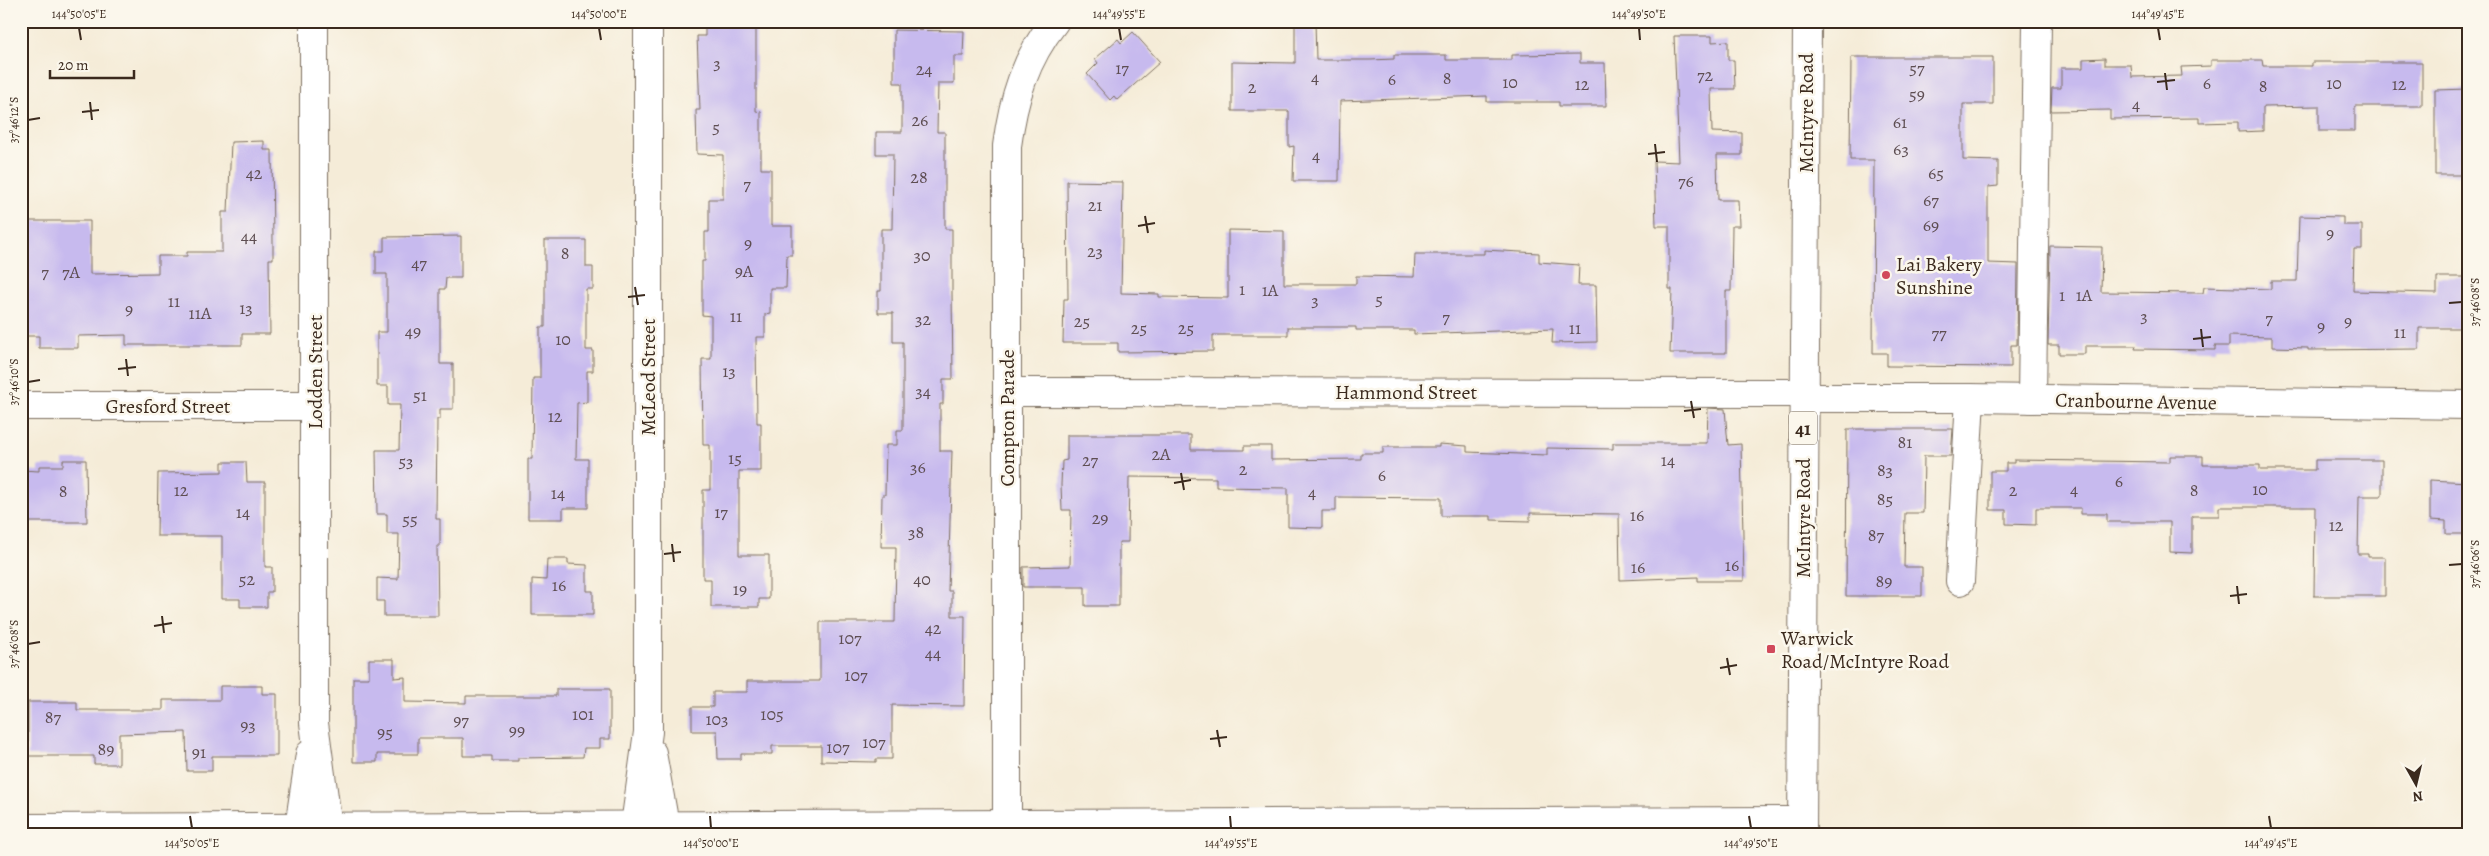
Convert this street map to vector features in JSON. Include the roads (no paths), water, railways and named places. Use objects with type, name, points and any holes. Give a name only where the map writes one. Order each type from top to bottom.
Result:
[{"type":"street","name":"Lodden Street","points":[[314,21],[314,723],[328,827]]},
{"type":"street","name":"McLeod Street","points":[[648,21],[648,732],[665,825]]},
{"type":"street","name":"Compton Parade","points":[[1007,825],[1006,146],[1016,94],[1024,71],[1034,50],[1055,21]]},
{"type":"street","name":"McIntyre Road","points":[[1802,828],[1807,21]]},
{"type":"street","points":[[2032,399],[2037,21]]},
{"type":"street","name":"Hammond Street","points":[[1007,392],[1804,396]]},
{"type":"street","name":"Cranbourne Avenue","points":[[1804,396],[2468,405]]},
{"type":"street","points":[[1960,581],[1970,398]]},
{"type":"street","name":"Gresford Street","points":[[21,406],[315,406]]},
{"type":"street","name":"Lodden Street","points":[[299,827],[314,723]]},
{"type":"street","name":"McLeod Street","points":[[624,828],[648,732]]},
{"type":"street","points":[[21,828],[190,831],[299,827],[586,830],[665,825],[1007,825],[1051,829],[1802,828]]},
{"type":"place","name":"Lai Bakery Sunshine","points":[[1886,275]]},
{"type":"place","name":"Warwick Road/McIntyre Road","points":[[1771,649]]}]
